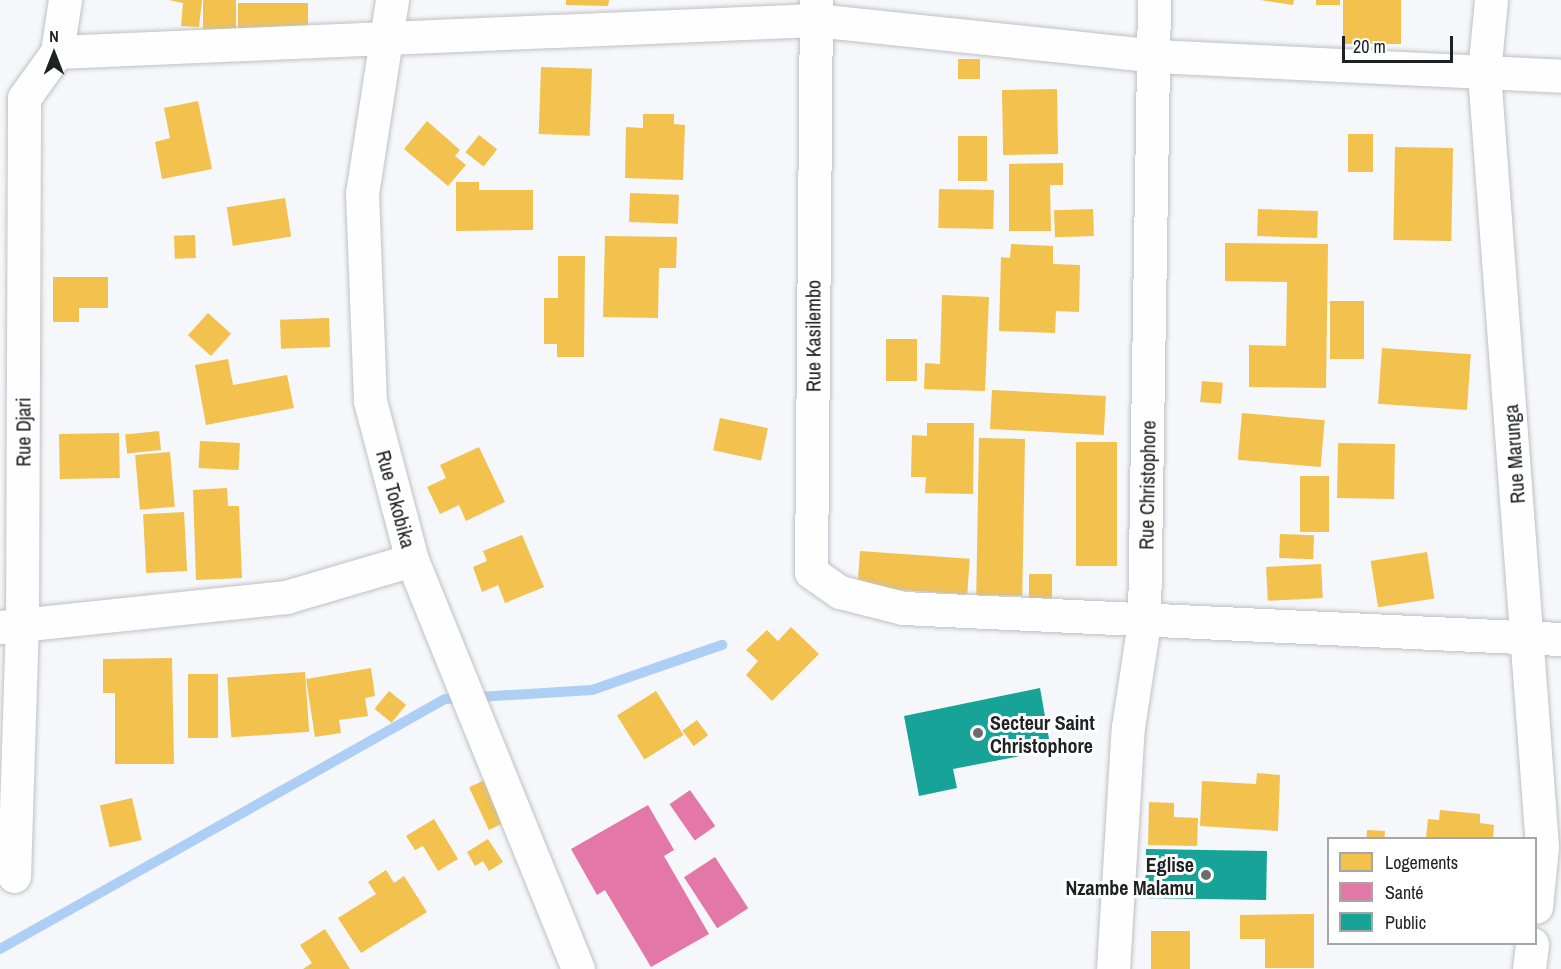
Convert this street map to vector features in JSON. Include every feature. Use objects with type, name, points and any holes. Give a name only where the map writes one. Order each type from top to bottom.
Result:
[{"type":"street","name":"Rue Djari","points":[[14,876],[11,627],[12,100],[57,52],[66,0]]},
{"type":"street","name":"Rue Tokobika","points":[[392,0],[362,193],[370,401],[412,560],[578,969]]},
{"type":"street","name":"Rue Christophore","points":[[1113,969],[1128,727],[1144,622],[1156,56],[1154,0]]},
{"type":"street","name":"Rue Marunga","points":[[1491,0],[1485,73],[1542,847],[1537,898]]},
{"type":"street","points":[[57,52],[386,37],[815,10],[1156,56],[1561,75]]},
{"type":"street","name":"Rue Kasilembo","points":[[815,10],[811,573],[840,592],[903,608],[1144,622]]},
{"type":"street","points":[[11,627],[286,597],[412,560]]},
{"type":"street","points":[[1144,622],[1528,640],[1561,639]]},
{"type":"street","points":[[1529,969],[1532,945]]},
{"type":"building: Logements","points":[[169,0],[202,0],[199,27],[181,26],[183,3]]},
{"type":"building: Logements","points":[[203,0],[236,0],[236,33],[203,33]]},
{"type":"building: Logements","points":[[566,0],[609,0],[608,6],[566,5]]},
{"type":"building: Logements","points":[[1260,0],[1294,0],[1293,5]]},
{"type":"building: Logements","points":[[1316,0],[1340,0],[1340,5],[1316,5]]},
{"type":"building: Logements","points":[[1343,0],[1401,0],[1401,44],[1343,44]]},
{"type":"building: Logements","points":[[238,3],[308,3],[308,29],[238,29]]},
{"type":"building: Logements","points":[[958,59],[980,59],[980,79],[958,79]]},
{"type":"building: Logements","points":[[541,67],[592,69],[590,136],[539,134]]},
{"type":"building: Logements","points":[[1057,89],[1058,154],[1003,155],[1002,90]]},
{"type":"building: Logements","points":[[198,101],[212,169],[162,179],[155,142],[170,138],[164,108]]},
{"type":"building: Logements","points":[[643,114],[674,114],[674,124],[685,125],[683,180],[625,178],[626,127],[643,128]]},
{"type":"building: Logements","points":[[427,121],[460,150],[455,156],[466,165],[448,186],[404,149]]},
{"type":"building: Logements","points":[[1348,134],[1373,134],[1373,172],[1348,172]]},
{"type":"building: Logements","points":[[479,135],[497,149],[484,166],[465,152]]},
{"type":"building: Logements","points":[[958,136],[987,136],[987,181],[958,181]]},
{"type":"building: Logements","points":[[1395,147],[1453,148],[1451,241],[1393,240]]},
{"type":"building: Logements","points":[[1063,163],[1063,185],[1050,185],[1051,231],[1009,231],[1009,164]]},
{"type":"building: Logements","points":[[456,182],[479,182],[479,190],[533,190],[533,230],[456,231]]},
{"type":"building: Logements","points":[[939,189],[994,190],[993,229],[938,228]]},
{"type":"building: Logements","points":[[630,193],[679,195],[678,224],[629,222]]},
{"type":"building: Logements","points":[[285,198],[291,237],[233,246],[227,207]]},
{"type":"building: Logements","points":[[1093,209],[1094,236],[1055,237],[1054,210]]},
{"type":"building: Logements","points":[[1258,209],[1318,211],[1317,238],[1257,236]]},
{"type":"building: Logements","points":[[195,235],[196,258],[175,259],[174,236]]},
{"type":"building: Logements","points":[[605,236],[677,237],[676,268],[659,268],[658,318],[603,317]]},
{"type":"building: Logements","points":[[1225,243],[1328,244],[1326,388],[1249,387],[1249,345],[1286,346],[1287,282],[1225,281]]},
{"type":"building: Logements","points":[[1011,244],[1053,246],[1053,264],[1080,265],[1079,312],[1056,311],[1055,333],[999,331],[1001,257],[1010,258]]},
{"type":"building: Logements","points":[[558,256],[585,256],[584,357],[557,357],[557,344],[544,344],[544,298],[558,298]]},
{"type":"building: Logements","points":[[53,277],[108,277],[108,308],[79,308],[79,322],[53,322]]},
{"type":"building: Logements","points":[[942,295],[989,297],[985,391],[924,389],[925,363],[940,364]]},
{"type":"building: Logements","points":[[1330,301],[1364,301],[1364,359],[1330,359]]},
{"type":"building: Logements","points":[[208,313],[231,334],[211,356],[188,335]]},
{"type":"building: Logements","points":[[329,318],[330,347],[281,349],[280,320]]},
{"type":"building: Logements","points":[[886,339],[917,339],[917,381],[886,381]]},
{"type":"building: Logements","points":[[1382,348],[1471,354],[1467,410],[1378,404]]},
{"type":"building: Logements","points":[[228,359],[233,385],[287,375],[294,408],[206,425],[195,365]]},
{"type":"building: Logements","points":[[1202,381],[1223,383],[1221,404],[1200,402]]},
{"type":"building: Logements","points":[[992,390],[1106,396],[1104,435],[990,429]]},
{"type":"building: Logements","points":[[1242,413],[1325,420],[1321,467],[1238,460]]},
{"type":"building: Logements","points":[[720,418],[768,428],[761,460],[713,450]]},
{"type":"building: Logements","points":[[927,423],[974,423],[973,494],[925,493],[926,477],[911,477],[912,435],[927,436]]},
{"type":"building: Logements","points":[[159,431],[161,450],[127,453],[125,435]]},
{"type":"building: Logements","points":[[119,433],[120,478],[60,479],[59,434]]},
{"type":"building: Logements","points":[[979,438],[1025,439],[1022,596],[976,595]]},
{"type":"building: Logements","points":[[200,441],[240,443],[239,470],[199,468]]},
{"type":"building: Logements","points":[[1076,442],[1117,442],[1117,566],[1076,566]]},
{"type":"building: Logements","points":[[1338,443],[1395,444],[1394,499],[1337,498]]},
{"type":"building: Logements","points":[[479,447],[505,502],[466,521],[459,505],[440,514],[427,487],[446,478],[440,465]]},
{"type":"building: Logements","points":[[170,452],[175,507],[140,510],[135,455]]},
{"type":"building: Logements","points":[[1300,476],[1329,476],[1329,532],[1300,532]]},
{"type":"building: Logements","points":[[227,488],[228,506],[239,506],[242,578],[196,580],[193,490]]},
{"type":"building: Logements","points":[[184,512],[187,571],[146,573],[143,514]]},
{"type":"building: Logements","points":[[1280,534],[1314,535],[1313,559],[1279,558]]},
{"type":"building: Logements","points":[[522,535],[544,587],[505,603],[498,585],[482,592],[473,567],[487,561],[483,551]]},
{"type":"building: Logements","points":[[860,551],[970,559],[967,595],[857,587]]},
{"type":"building: Logements","points":[[1427,552],[1434,598],[1378,607],[1371,561]]},
{"type":"building: Logements","points":[[1321,564],[1323,598],[1268,601],[1266,567]]},
{"type":"building: Logements","points":[[1029,574],[1052,574],[1052,598],[1029,598]]},
{"type":"building: Logements","points":[[791,627],[819,654],[772,701],[746,675],[758,661],[746,650],[767,630],[778,641]]},
{"type":"building: Logements","points":[[172,658],[174,764],[115,764],[115,693],[103,693],[103,659]]},
{"type":"building: Logements","points":[[371,668],[375,696],[365,698],[368,716],[339,720],[341,733],[315,737],[306,679]]},
{"type":"building: Logements","points":[[305,672],[309,732],[231,737],[227,677]]},
{"type":"building: Logements","points":[[188,674],[218,674],[218,738],[188,738]]},
{"type":"building: Logements","points":[[389,691],[406,705],[392,723],[375,709]]},
{"type":"building: Logements","points":[[656,691],[684,735],[645,759],[617,715]]},
{"type":"building: Logements","points":[[697,720],[708,735],[694,746],[682,731]]},
{"type":"building: Logements","points":[[1257,773],[1280,775],[1278,831],[1200,826],[1202,781],[1256,784]]},
{"type":"building: Logements","points":[[489,778],[509,821],[489,830],[469,787]]},
{"type":"building: Logements","points":[[132,798],[142,840],[110,847],[100,805]]},
{"type":"building: Logements","points":[[1149,802],[1174,803],[1174,817],[1198,818],[1197,846],[1148,845]]},
{"type":"building: Logements","points":[[1440,810],[1480,814],[1480,823],[1494,825],[1493,837],[1426,837],[1428,819],[1439,820]]},
{"type":"building: Logements","points":[[434,819],[458,859],[438,871],[423,846],[415,850],[406,836]]},
{"type":"building: Logements","points":[[1367,830],[1385,831],[1385,837],[1367,837]]},
{"type":"building: Logements","points":[[488,839],[503,862],[489,871],[483,861],[475,866],[467,852]]},
{"type":"building: Logements","points":[[386,870],[394,883],[404,876],[427,912],[361,953],[338,918],[376,894],[368,882]]},
{"type":"building: Logements","points":[[1314,914],[1314,968],[1265,968],[1265,939],[1240,939],[1240,915]]},
{"type":"building: Logements","points":[[325,929],[350,969],[303,969],[312,963],[300,945]]},
{"type":"building: Logements","points":[[1151,931],[1190,931],[1190,969],[1151,969]]},
{"type":"building: Santé","points":[[690,790],[715,826],[695,840],[670,804]]},
{"type":"building: Santé","points":[[648,805],[674,850],[664,856],[709,934],[651,967],[605,890],[597,895],[571,849]]},
{"type":"building: Santé","points":[[715,857],[748,908],[717,928],[684,877]]},
{"type":"building: Public","name":"Secteur Saint Christophore","points":[[1040,688],[1051,750],[953,769],[957,788],[919,796],[904,716]]},
{"type":"building: Public","name":"Eglise Nzambe Malamu","points":[[1146,849],[1267,851],[1266,900],[1145,898]]},
{"type":"waterway","points":[[0,949],[445,699],[592,690],[722,645]]},
{"type":"place","name":"Secteur Saint Christophore","points":[[978,733]]},
{"type":"place","name":"Eglise Nzambe Malamu","points":[[1206,875]]}]
